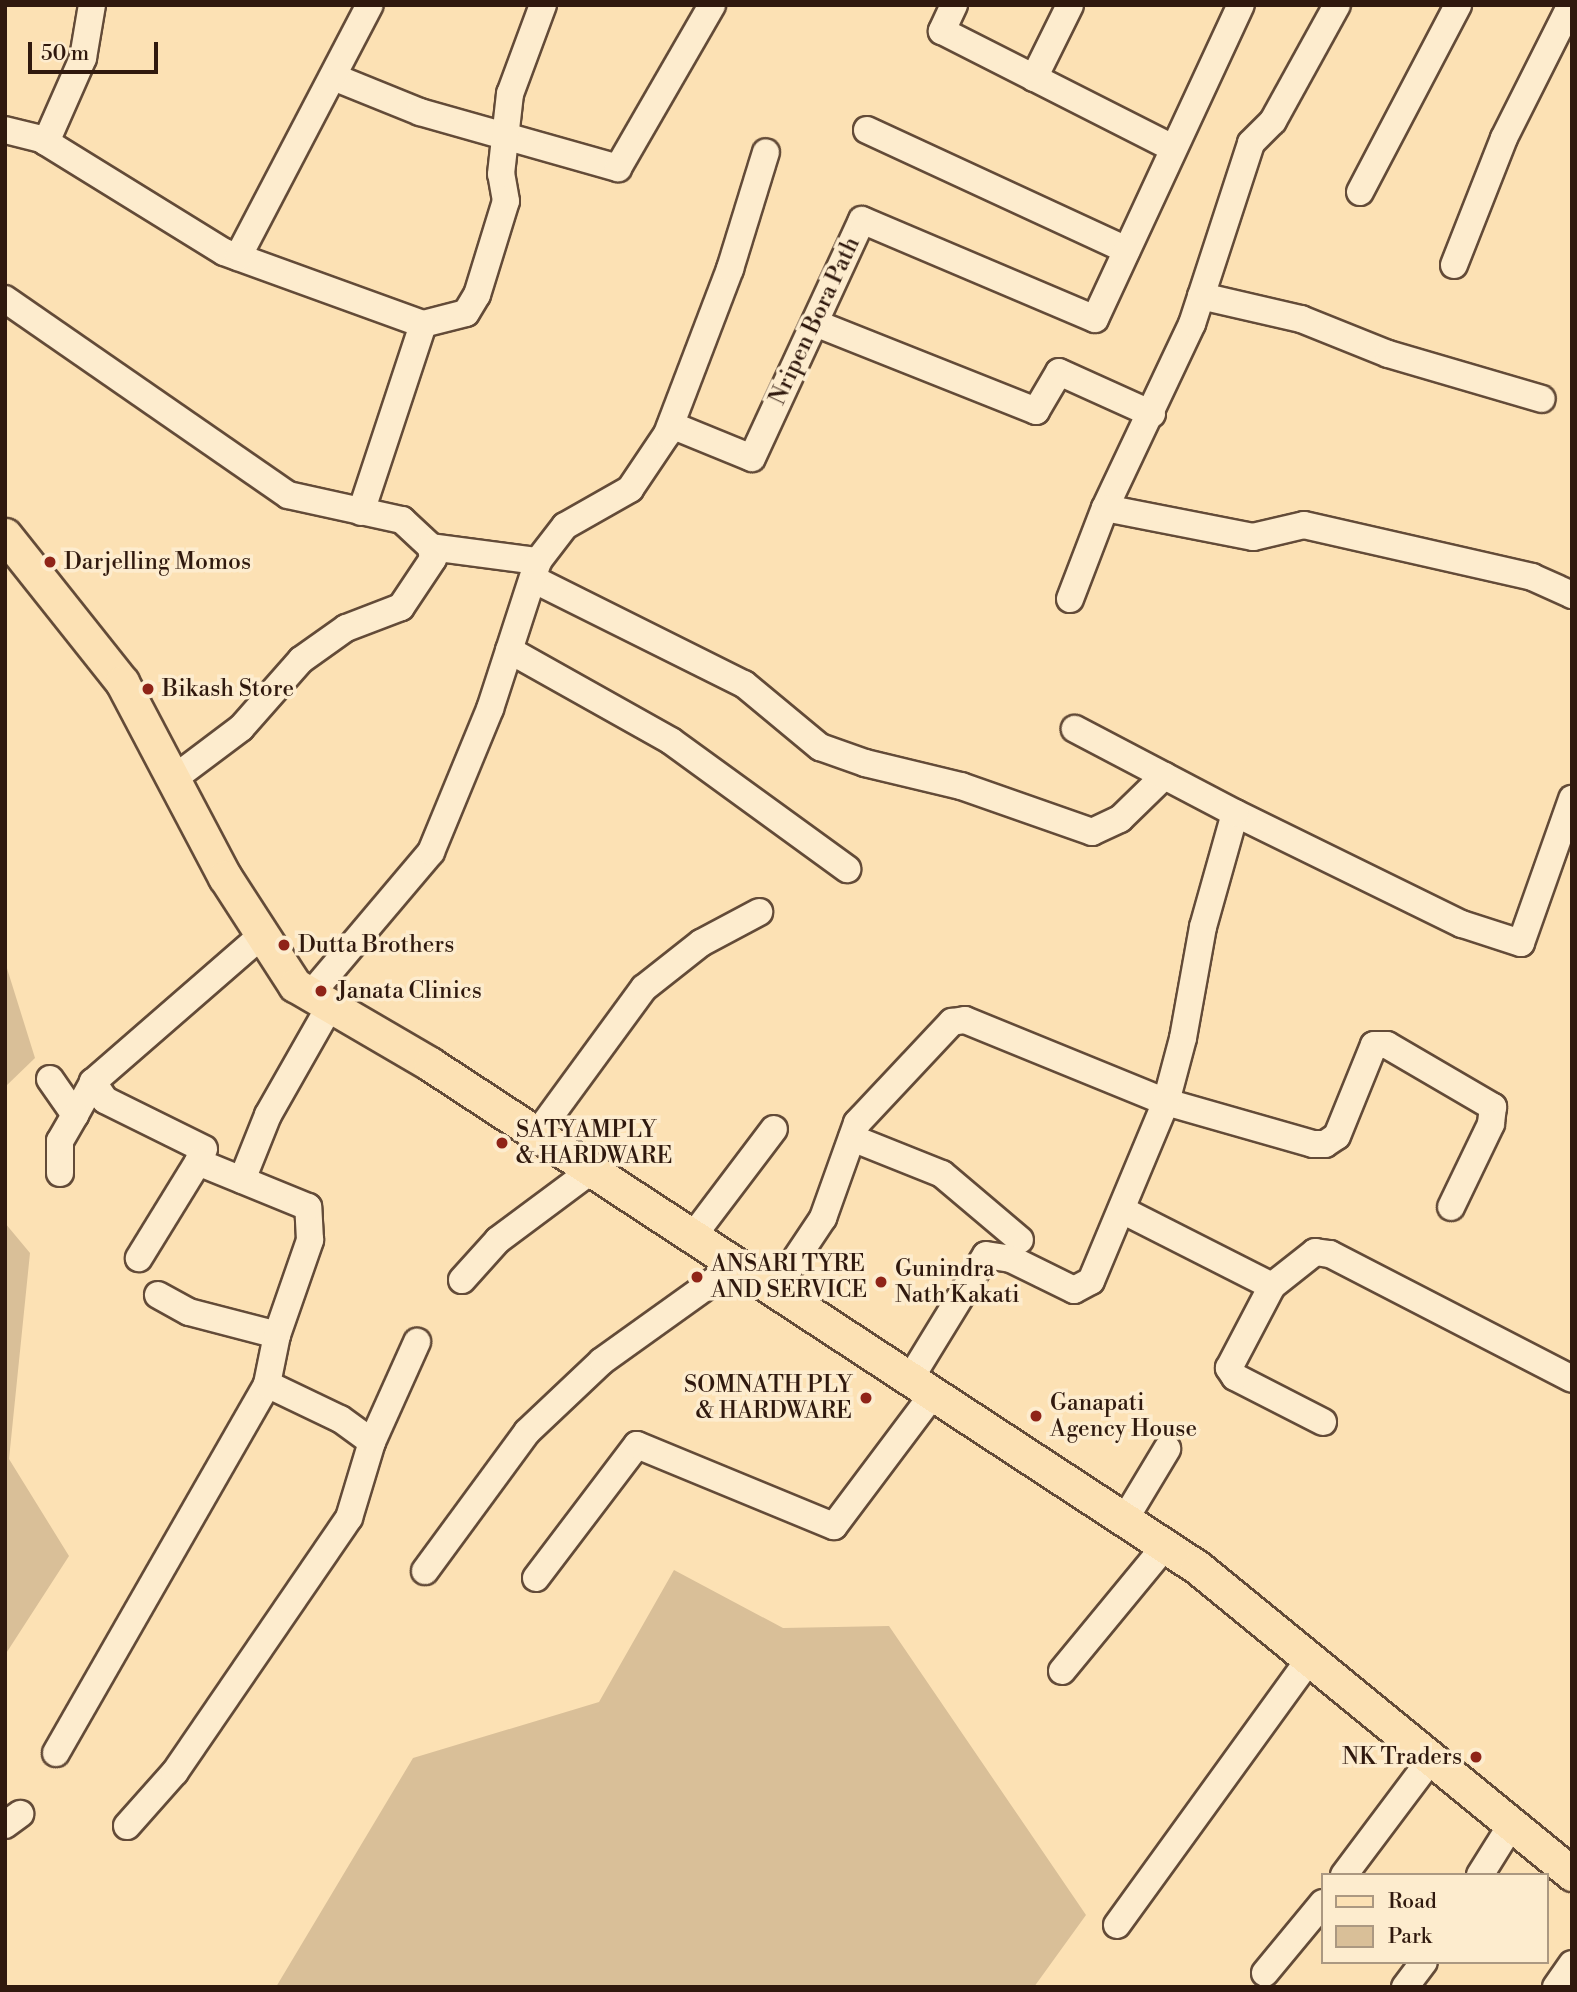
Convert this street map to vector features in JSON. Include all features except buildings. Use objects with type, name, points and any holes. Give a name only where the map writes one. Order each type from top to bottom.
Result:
[{"type":"main road","points":[[5,535],[122,682],[225,877],[295,985],[537,1133],[1166,1546],[1309,1660],[1510,1827],[1572,1874]]},
{"type":"street","points":[[46,142],[83,58],[92,5]]},
{"type":"street","points":[[238,257],[336,78],[370,5]]},
{"type":"street","points":[[5,130],[46,142],[128,197],[238,257],[423,324],[466,313],[477,295],[506,201],[501,174],[510,94],[543,5]]},
{"type":"street","points":[[336,78],[420,112],[618,168],[712,5]]},
{"type":"street","points":[[954,5],[942,31],[1173,148]]},
{"type":"street","points":[[1034,78],[1070,5]]},
{"type":"street","points":[[867,130],[1127,250],[1241,5]]},
{"type":"street","points":[[1070,599],[1105,508],[1152,414],[1201,296],[1251,143],[1273,121],[1337,5]]},
{"type":"street","points":[[1360,191],[1458,5]]},
{"type":"street","points":[[1454,265],[1503,138],[1571,5]]},
{"type":"street","points":[[243,1180],[268,1115],[321,1000],[431,852],[491,709],[536,570],[565,526],[630,489],[671,425],[730,269],[766,152]]},
{"type":"street","name":"Nripen Bora Path","points":[[671,425],[752,458],[863,220],[1095,319],[1127,250]]},
{"type":"street","points":[[1201,296],[1301,320],[1388,354],[1542,399]]},
{"type":"street","points":[[5,299],[288,495],[402,520],[430,547],[536,570],[744,684],[820,747],[865,763],[961,786],[1092,832],[1120,819],[1164,776]]},
{"type":"street","points":[[815,323],[1036,411],[1059,372],[1152,414]]},
{"type":"street","points":[[361,512],[423,324]]},
{"type":"street","points":[[1105,508],[1253,537],[1304,525],[1532,577],[1572,596]]},
{"type":"street","points":[[173,779],[242,728],[302,660],[346,628],[401,607],[433,559],[430,547]]},
{"type":"street","points":[[509,650],[671,741],[846,869]]},
{"type":"street","points":[[1075,729],[1235,813],[1462,924],[1521,943],[1572,799]]},
{"type":"street","points":[[536,1578],[637,1445],[835,1526],[922,1386],[986,1255],[1011,1259],[1074,1290],[1091,1281],[1166,1102],[1202,927],[1235,813]]},
{"type":"street","points":[[537,1133],[644,988],[701,943],[759,912]]},
{"type":"street","points":[[60,1173],[60,1141],[93,1082],[262,935]]},
{"type":"street","points":[[775,1290],[823,1218],[852,1138],[870,1104],[952,1023],[965,1020],[1166,1102],[1325,1144],[1337,1136],[1374,1045],[1387,1045],[1493,1107],[1491,1124],[1451,1208]]},
{"type":"street","points":[[51,1079],[75,1115]]},
{"type":"street","points":[[93,1082],[105,1100],[204,1149]]},
{"type":"street","points":[[693,1236],[774,1129]]},
{"type":"street","points":[[852,1138],[942,1174],[1020,1240]]},
{"type":"street","points":[[55,1753],[267,1384],[277,1335],[310,1240],[308,1207],[198,1162],[139,1258]]},
{"type":"street","points":[[462,1280],[498,1240],[592,1170]]},
{"type":"street","points":[[1122,1210],[1272,1286]]},
{"type":"street","points":[[1323,1422],[1235,1377],[1229,1368],[1272,1286],[1315,1252],[1330,1254],[1572,1379]]},
{"type":"street","points":[[425,1571],[527,1433],[601,1361],[736,1265]]},
{"type":"street","points":[[158,1296],[189,1312],[277,1335]]},
{"type":"street","points":[[127,1826],[176,1772],[349,1518],[372,1442],[417,1342]]},
{"type":"street","points":[[267,1384],[340,1419],[372,1442]]},
{"type":"street","points":[[1125,1519],[1167,1449]]},
{"type":"street","points":[[1062,1671],[1166,1546]]},
{"type":"street","points":[[1117,1925],[1309,1660]]},
{"type":"street","points":[[1346,1873],[1422,1771],[1426,1757]]},
{"type":"street","points":[[1481,1873],[1510,1827]]},
{"type":"street","points":[[1265,1973],[1322,1904]]},
{"type":"street","points":[[1405,1987],[1422,1964]]},
{"type":"street","points":[[1556,1987],[1572,1964]]},
{"type":"green space","points":[[5,962],[35,1058],[5,1087]]},
{"type":"green space","points":[[5,1223],[30,1253],[9,1459],[69,1556],[5,1655]]},
{"type":"green space","points":[[674,1570],[783,1628],[889,1626],[1086,1915],[1034,1987],[276,1987],[413,1758],[599,1702]]},
{"type":"place","name":"Darjelling Momos","points":[[50,562]]},
{"type":"place","name":"Bikash Store","points":[[148,689]]},
{"type":"place","name":"Dutta Brothers","points":[[284,945]]},
{"type":"place","name":"Janata Clinics","points":[[321,991]]},
{"type":"place","name":"SATYAMPLY & HARDWARE","points":[[502,1143]]},
{"type":"place","name":"ANSARI TYRE AND SERVICE","points":[[697,1277]]},
{"type":"place","name":"Gunindra Nath Kakati","points":[[881,1282]]},
{"type":"place","name":"SOMNATH PLY & HARDWARE","points":[[866,1398]]},
{"type":"place","name":"Ganapati Agency House","points":[[1036,1416]]},
{"type":"place","name":"NK Traders","points":[[1476,1757]]}]
